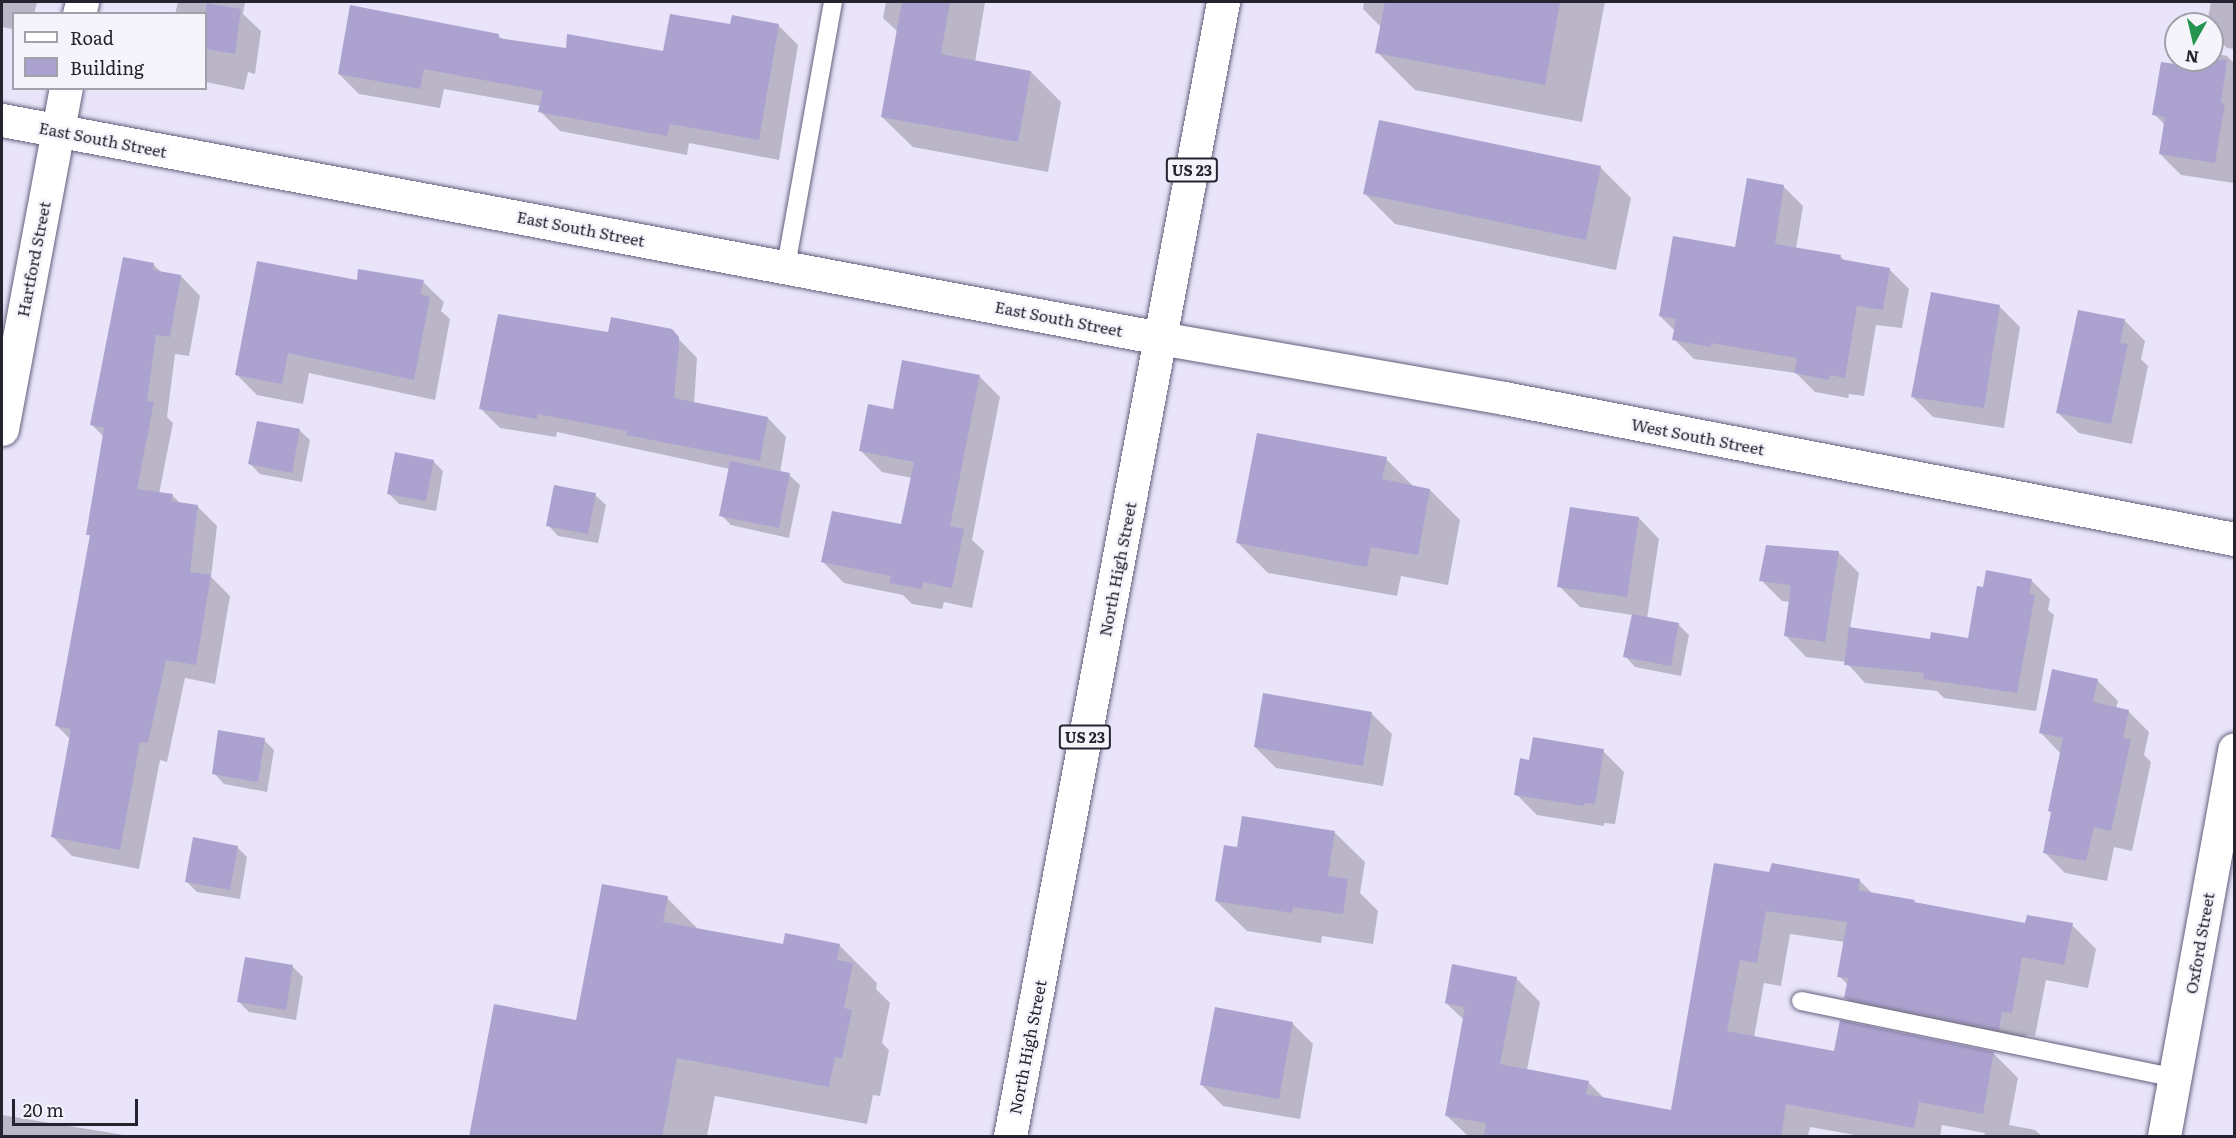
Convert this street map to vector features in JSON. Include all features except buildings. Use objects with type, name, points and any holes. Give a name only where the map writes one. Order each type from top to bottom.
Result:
[{"type":"street","name":"North High Street","points":[[1010,1137],[1223,2]]},
{"type":"street","name":"Hartford Street","points":[[2,429],[66,90]]},
{"type":"street","name":"East South Street","points":[[2,120],[1160,338]]},
{"type":"street","name":"West South Street","points":[[1160,338],[1504,398],[2235,539]]},
{"type":"street","name":"Oxford Street","points":[[2164,1137],[2235,749]]},
{"type":"lane","points":[[786,266],[833,2]]},
{"type":"lane","points":[[1801,1000],[2175,1078]]}]
